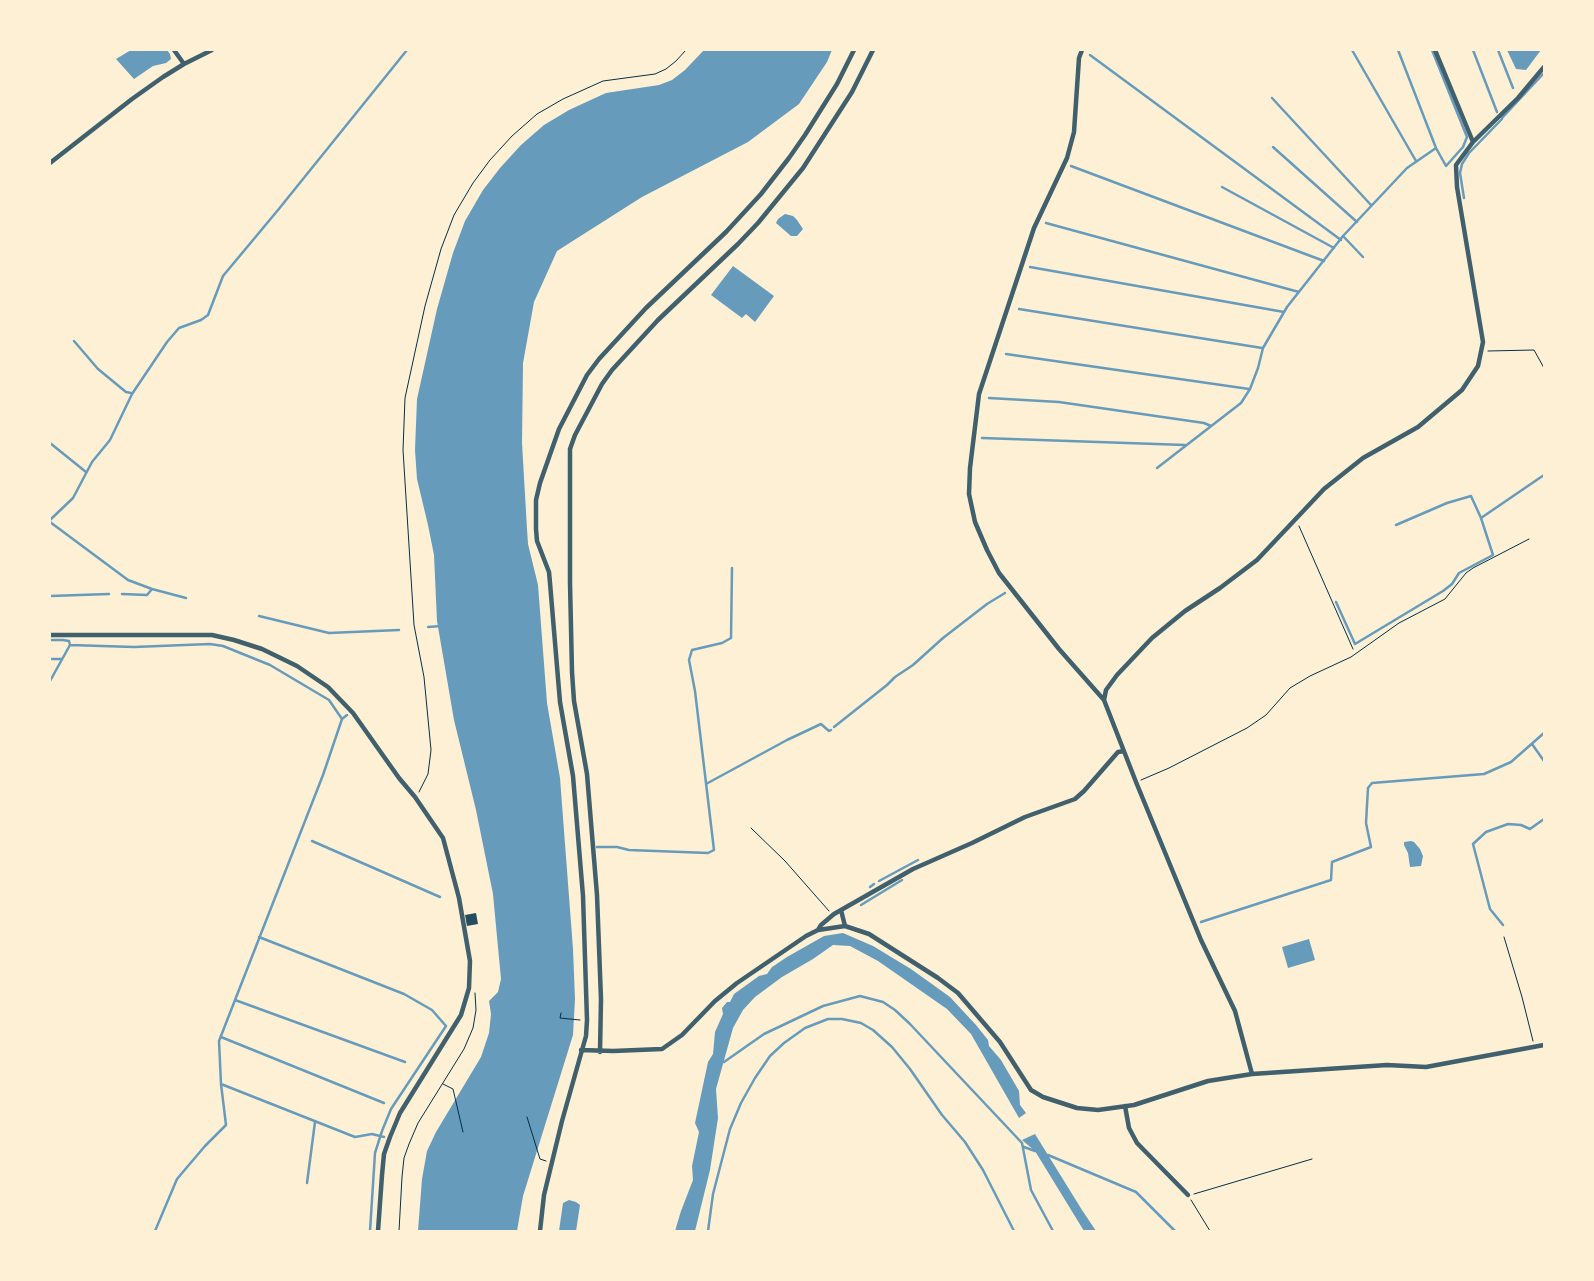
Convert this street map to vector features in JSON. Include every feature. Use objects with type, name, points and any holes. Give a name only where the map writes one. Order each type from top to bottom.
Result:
[{"type":"street","points":[[174,50],[184,64]]},
{"type":"street","points":[[50,163],[132,99],[184,64],[212,50]]},
{"type":"street","points":[[540,1231],[542,1208],[552,1163],[586,1036],[587,1020],[584,896],[573,776],[560,702],[549,572],[537,541],[536,500],[540,483],[559,429],[587,375],[646,308],[726,232],[761,194],[805,135],[837,84],[854,50]]},
{"type":"street","points":[[600,1052],[601,999],[597,895],[587,774],[574,701],[572,672],[570,449],[575,435],[602,384],[612,370],[658,320],[752,230],[803,168],[852,92],[873,50]]},
{"type":"street","points":[[1082,50],[1079,58],[1074,132],[1067,158],[1034,228],[980,394],[970,468],[969,494],[975,522],[999,573],[1059,649],[1104,700],[1201,940],[1235,1011],[1252,1074]]},
{"type":"street","points":[[1434,50],[1472,142]]},
{"type":"street","points":[[1104,700],[1106,690],[1117,675],[1152,638],[1185,611],[1258,560],[1324,489],[1363,458],[1418,427],[1462,390],[1478,366],[1482,342],[1457,187],[1456,165],[1472,142],[1518,98],[1544,67]]},
{"type":"street","points":[[50,634],[212,635],[262,649],[297,666],[328,687],[353,713],[399,778],[415,796],[443,838],[460,898],[470,961],[470,988],[460,1015],[400,1113],[390,1137],[384,1154],[378,1231]]},
{"type":"street","points":[[818,930],[820,925],[832,915],[912,869],[1025,818],[1074,799],[1084,791],[1118,752],[1124,751]]},
{"type":"street","points":[[841,910],[845,926]]},
{"type":"street","points":[[581,1050],[600,1052],[654,1050],[669,1045],[691,1027],[715,1001],[737,983],[806,936],[818,930],[845,926],[869,934],[958,993],[1000,1042],[1031,1090],[1077,1108],[1098,1110],[1145,1102],[1208,1081],[1252,1074],[1387,1065],[1426,1067],[1544,1045]]},
{"type":"street","points":[[1124,1106],[1129,1128],[1137,1143],[1188,1195]]},
{"type":"path","points":[[415,796],[428,774],[431,750],[424,677],[414,625],[403,450],[405,398],[424,306],[441,250],[454,216],[472,183],[512,136],[537,114],[563,99],[602,81],[655,74],[666,69],[686,50]]},
{"type":"path","points":[[1481,352],[1534,350],[1544,368]]},
{"type":"path","points":[[1295,518],[1353,649]]},
{"type":"path","points":[[1136,782],[1169,768],[1247,728],[1266,715],[1290,688],[1310,676],[1351,657],[1399,623],[1445,599],[1473,568],[1529,539]]},
{"type":"path","points":[[751,828],[785,861],[832,915]]},
{"type":"path","points":[[1504,937],[1534,1046]]},
{"type":"path","points":[[399,1231],[404,1158],[418,1123],[464,1049],[473,1028],[476,1010],[475,993],[470,988]]},
{"type":"path","points":[[560,1023],[561,1013]]},
{"type":"path","points":[[560,1018],[583,1020]]},
{"type":"path","points":[[443,1083],[453,1089],[463,1132]]},
{"type":"path","points":[[527,1117],[540,1159],[552,1163]]},
{"type":"path","points":[[1210,1231],[1188,1195],[1312,1159]]},
{"type":"water","points":[[131,50],[167,50],[171,59],[166,63],[153,66],[134,79],[116,59]]},
{"type":"water","points":[[704,50],[832,50],[827,62],[799,104],[748,142],[642,197],[557,251],[534,302],[523,363],[522,443],[528,544],[538,585],[547,703],[560,778],[573,949],[575,999],[573,1035],[523,1196],[517,1231],[418,1231],[422,1179],[427,1151],[436,1132],[481,1057],[489,1033],[491,1014],[489,1001],[498,992],[501,979],[493,894],[476,810],[454,720],[437,621],[434,555],[417,479],[415,450],[417,399],[437,309],[453,253],[465,221],[483,190],[521,145],[544,125],[569,110],[606,93],[659,85],[672,80],[685,70]]},
{"type":"water","points":[[1507,50],[1541,50],[1526,70],[1516,69]]},
{"type":"water","points":[[785,214],[793,216],[803,229],[797,236],[791,236],[776,223]]},
{"type":"water","points":[[733,266],[774,296],[755,322],[746,314],[742,318],[711,295]]},
{"type":"water","points":[[1411,841],[1420,849],[1423,856],[1421,866],[1410,867],[1404,842]]},
{"type":"water","points":[[843,933],[873,946],[911,969],[950,997],[988,1040],[989,1046],[1001,1060],[1019,1091],[1020,1105],[1026,1113],[1019,1118],[971,1034],[947,1009],[878,961],[850,946],[833,945],[782,977],[755,997],[743,1010],[733,1028],[716,1089],[718,1118],[710,1170],[695,1231],[675,1231],[693,1180],[692,1166],[699,1132],[695,1123],[708,1062],[713,1054],[715,1032],[723,1014],[722,1008],[727,1002],[730,1002],[734,994],[759,976],[767,974],[772,967],[787,957],[824,936]]},
{"type":"water","points":[[1309,939],[1315,960],[1288,968],[1282,947]]},
{"type":"water","points":[[1035,1134],[1096,1231],[1084,1231],[1035,1151],[1022,1140]]},
{"type":"water","points":[[569,1200],[580,1205],[576,1231],[559,1231],[563,1203]]},
{"type":"building","points":[[476,913],[478,924],[467,926],[465,915]]},
{"type":"waterway","points":[[50,520],[73,498],[92,462],[110,440],[132,394],[167,342],[179,328],[201,320],[208,315],[223,276],[407,50]]},
{"type":"waterway","points":[[1352,50],[1416,161]]},
{"type":"waterway","points":[[1398,50],[1436,148],[1446,166],[1463,147],[1467,137],[1432,50]]},
{"type":"waterway","points":[[1473,50],[1497,112]]},
{"type":"waterway","points":[[1498,50],[1513,88]]},
{"type":"waterway","points":[[1090,55],[1341,240]]},
{"type":"waterway","points":[[1502,118],[1544,73]]},
{"type":"waterway","points":[[1272,98],[1371,205]]},
{"type":"waterway","points":[[1464,198],[1460,173],[1462,164],[1469,153],[1502,119]]},
{"type":"waterway","points":[[1273,147],[1357,222]]},
{"type":"waterway","points":[[1157,468],[1241,403],[1250,389],[1263,348],[1287,307],[1343,236],[1407,168],[1436,148]]},
{"type":"waterway","points":[[1071,166],[1324,261]]},
{"type":"waterway","points":[[1222,187],[1334,248]]},
{"type":"waterway","points":[[1046,223],[1299,292]]},
{"type":"waterway","points":[[1343,236],[1363,257]]},
{"type":"waterway","points":[[1030,267],[1284,312]]},
{"type":"waterway","points":[[1019,309],[1262,348]]},
{"type":"waterway","points":[[74,341],[98,369],[126,392],[131,393]]},
{"type":"waterway","points":[[1006,354],[1249,389]]},
{"type":"waterway","points":[[989,398],[1059,402],[1204,423],[1211,426]]},
{"type":"waterway","points":[[982,438],[1185,445]]},
{"type":"waterway","points":[[50,443],[86,472]]},
{"type":"waterway","points":[[1396,525],[1447,503],[1471,496],[1481,518],[1544,475]]},
{"type":"waterway","points":[[1336,602],[1355,644],[1443,591],[1452,584],[1459,573],[1493,555],[1481,518]]},
{"type":"waterway","points":[[50,522],[128,580],[152,589]]},
{"type":"waterway","points":[[597,847],[708,853],[714,850],[695,691],[689,660],[692,650],[722,643],[731,638],[732,568]]},
{"type":"waterway","points":[[122,594],[147,595],[152,589],[186,598]]},
{"type":"waterway","points":[[834,727],[895,677],[913,665],[943,638],[987,604],[1005,593]]},
{"type":"waterway","points":[[50,596],[109,594]]},
{"type":"waterway","points":[[259,616],[329,633],[399,630]]},
{"type":"waterway","points":[[428,627],[441,626]]},
{"type":"waterway","points":[[50,640],[69,641],[70,645]]},
{"type":"waterway","points":[[50,681],[70,645],[134,647],[210,644],[223,646],[270,665],[329,700],[342,719]]},
{"type":"waterway","points":[[50,659],[62,659]]},
{"type":"waterway","points":[[155,1231],[177,1179],[226,1125],[221,1084],[219,1041],[323,775],[342,719],[347,715]]},
{"type":"waterway","points":[[706,784],[787,740],[821,724],[829,731],[831,730]]},
{"type":"waterway","points":[[1201,922],[1331,880],[1332,862],[1371,847],[1366,823],[1368,788],[1372,783],[1484,774],[1511,762],[1544,733]]},
{"type":"waterway","points":[[1532,744],[1544,761]]},
{"type":"waterway","points":[[1503,925],[1490,909],[1473,844],[1486,832],[1508,824],[1521,825],[1530,829],[1544,819]]},
{"type":"waterway","points":[[312,841],[440,897]]},
{"type":"waterway","points":[[879,881],[918,860]]},
{"type":"waterway","points":[[861,905],[902,880]]},
{"type":"waterway","points":[[870,887],[874,884]]},
{"type":"waterway","points":[[259,937],[404,994],[432,1010],[446,1026],[391,1109],[382,1131],[375,1153],[370,1231]]},
{"type":"waterway","points":[[724,1062],[764,1034],[823,1006],[860,996],[883,1002],[910,1024],[1022,1143],[1031,1190],[1053,1231]]},
{"type":"waterway","points":[[235,1000],[405,1062]]},
{"type":"waterway","points":[[708,1231],[713,1194],[730,1129],[741,1103],[755,1078],[770,1056],[784,1043],[805,1028],[828,1019],[842,1019],[861,1023],[873,1030],[892,1047],[942,1115],[965,1142],[983,1170],[1014,1231]]},
{"type":"waterway","points":[[221,1037],[384,1103]]},
{"type":"waterway","points":[[221,1084],[355,1137],[372,1134],[384,1137]]},
{"type":"waterway","points":[[307,1183],[315,1122]]},
{"type":"waterway","points":[[1024,1147],[1035,1151]]},
{"type":"waterway","points":[[1048,1155],[1136,1192],[1175,1231]]}]
